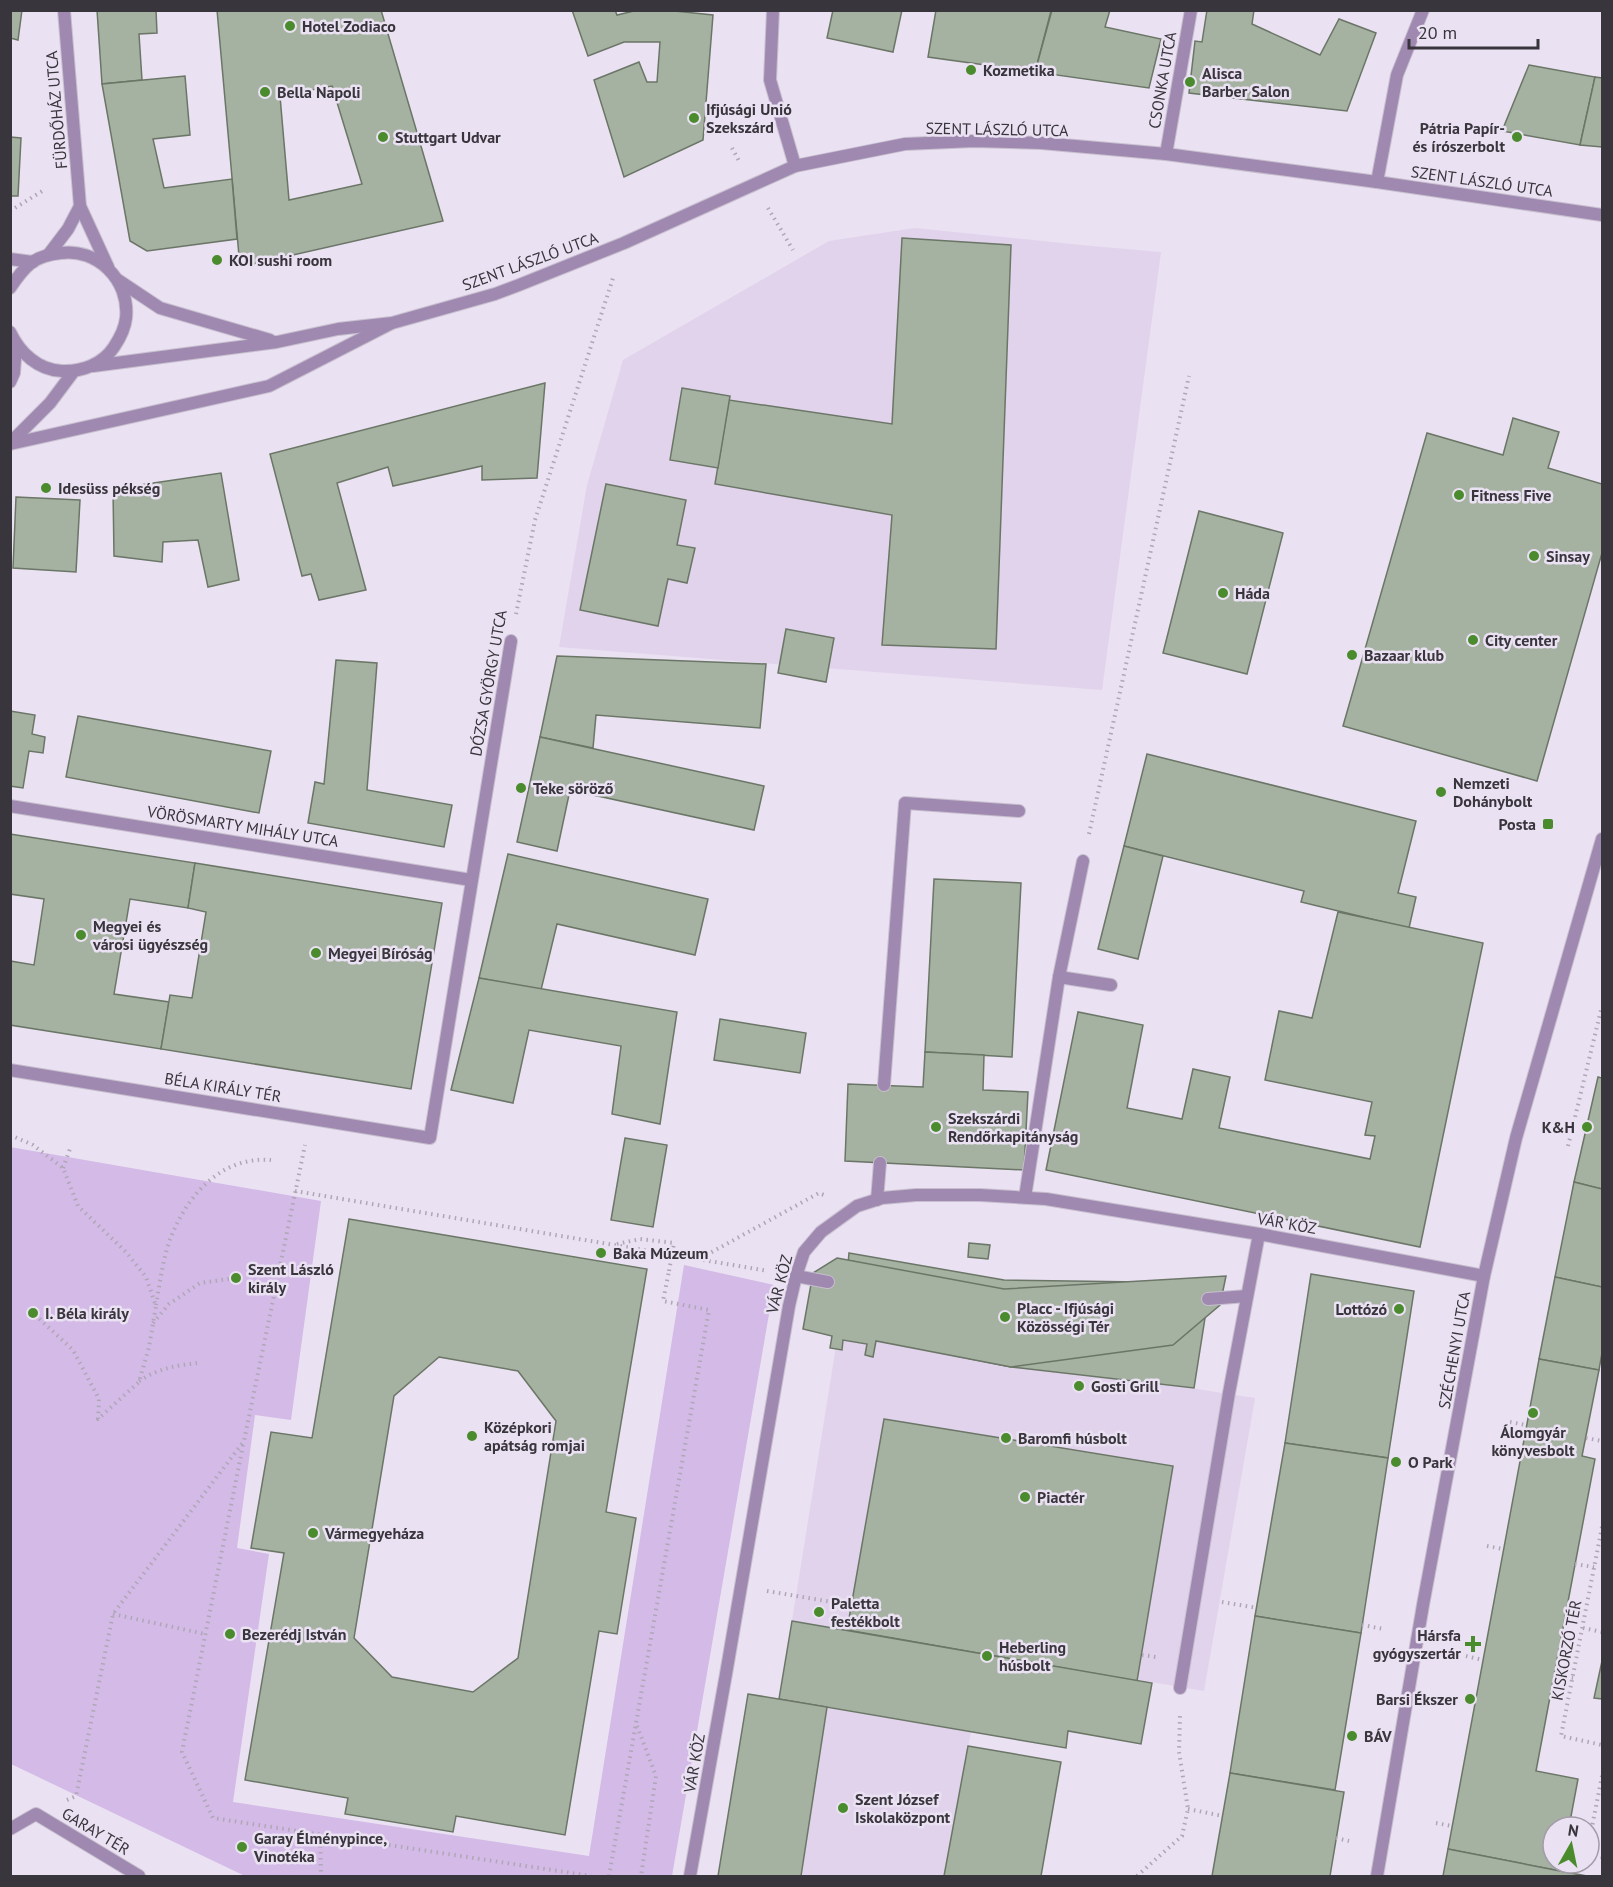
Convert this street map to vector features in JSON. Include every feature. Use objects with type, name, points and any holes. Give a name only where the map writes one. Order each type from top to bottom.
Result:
[{"type":"street","name":"FÜRDŐHÁZ UTCA","points":[[64,10],[80,206],[108,268]]},
{"type":"street","points":[[773,10],[770,80],[795,166]]},
{"type":"street","name":"CSONKA UTCA","points":[[1166,154],[1191,10]]},
{"type":"street","points":[[1377,182],[1397,75],[1423,10]]},
{"type":"street","name":"SZENT LÁSZLÓ UTCA","points":[[74,371],[93,366],[277,342],[338,329],[392,323],[495,294],[624,243],[795,166],[905,144],[974,141],[1041,143],[1166,154],[1602,215]]},
{"type":"street","points":[[49,254],[68,229],[80,206]]},
{"type":"street","points":[[10,288],[20,273],[33,262],[49,254],[70,252],[90,256],[108,268],[117,279],[125,297],[126,318],[121,337],[110,354],[93,366]]},
{"type":"street","points":[[10,259],[33,262]]},
{"type":"street","name":"SZENT LÁSZLÓ UTCA","points":[[117,279],[160,308],[277,342]]},
{"type":"street","points":[[10,442],[269,386],[392,323]]},
{"type":"street","points":[[10,332],[16,346],[27,357],[42,366],[57,371],[74,371]]},
{"type":"street","points":[[10,382],[14,373],[16,346]]},
{"type":"street","points":[[10,442],[50,403],[74,371]]},
{"type":"street","name":"DÓZSA GYÖRGY UTCA","points":[[430,1138],[511,640]]},
{"type":"street","points":[[884,1085],[904,803],[1019,811]]},
{"type":"street","name":"VÖRÖSMARTY MIHÁLY UTCA","points":[[10,806],[471,880]]},
{"type":"street","name":"SZÉCHENYI UTCA","points":[[1377,1876],[1484,1276],[1516,1138],[1602,839]]},
{"type":"street","points":[[1025,1197],[1059,977],[1083,861]]},
{"type":"street","points":[[1059,977],[1111,985]]},
{"type":"street","name":"BÉLA KIRÁLY TÉR","points":[[10,1070],[430,1138]]},
{"type":"street","points":[[877,1200],[880,1163]]},
{"type":"street","name":"VÁR KÖZ","points":[[690,1876],[789,1306],[804,1252],[820,1232],[857,1206],[877,1200],[916,1195],[1025,1197],[1259,1234],[1484,1276]]},
{"type":"street","points":[[1180,1688],[1229,1393],[1259,1234]]},
{"type":"street","points":[[796,1276],[828,1282]]},
{"type":"street","points":[[1208,1299],[1247,1296]]},
{"type":"street","points":[[10,1829],[36,1814]]},
{"type":"street","name":"GARAY TÉR","points":[[36,1814],[139,1876]]},
{"type":"path","points":[[10,211],[44,190]]},
{"type":"path","name":"DÓZSA GYÖRGY UTCA","points":[[511,640],[535,519],[624,243]]},
{"type":"path","points":[[1083,861],[1189,376]]},
{"type":"path","points":[[1568,1146],[1602,1006]]},
{"type":"path","points":[[310,1118],[182,1752],[213,1818],[591,1876]]},
{"type":"path","points":[[10,1135],[33,1145],[63,1168],[78,1206],[126,1252],[146,1277],[156,1306]]},
{"type":"path","points":[[63,1168],[71,1146]]},
{"type":"path","points":[[139,1382],[149,1347],[171,1238],[187,1205],[209,1180],[228,1166],[260,1159],[271,1160]]},
{"type":"path","points":[[295,1191],[796,1276]]},
{"type":"path","points":[[700,1258],[819,1193],[857,1206]]},
{"type":"path","points":[[609,1876],[709,1310],[663,1301],[674,1243],[640,1239],[614,1245]]},
{"type":"path","points":[[153,1323],[169,1304],[200,1283],[236,1278]]},
{"type":"path","points":[[33,1313],[73,1350],[99,1399],[98,1419],[139,1382],[156,1371],[197,1363]]},
{"type":"path","points":[[1510,1422],[1527,1425]]},
{"type":"path","points":[[1586,1438],[1602,1441]]},
{"type":"path","points":[[36,1814],[76,1796],[114,1614],[244,1441]]},
{"type":"path","name":"KISKORZÓ TÉR","points":[[1602,1527],[1561,1736],[1602,1745]]},
{"type":"path","points":[[1487,1546],[1503,1550]]},
{"type":"path","points":[[1575,1564],[1594,1568]]},
{"type":"path","points":[[796,1596],[891,1612]]},
{"type":"path","points":[[114,1614],[205,1634]]},
{"type":"path","points":[[1362,1625],[1384,1629]]},
{"type":"path","points":[[1582,1628],[1602,1632]]},
{"type":"path","points":[[1466,1656],[1483,1660]]},
{"type":"path","points":[[1554,1674],[1573,1678]]},
{"type":"path","points":[[1137,1876],[1182,1836],[1188,1809],[1179,1752],[1180,1688]]},
{"type":"path","points":[[636,1726],[656,1776],[641,1876]]},
{"type":"path","points":[[1594,1815],[1602,1776]]},
{"type":"path","points":[[1188,1809],[1223,1816]]},
{"type":"path","points":[[1436,1823],[1452,1826]]},
{"type":"path","points":[[320,1834],[321,1876]]},
{"type":"path","points":[[1336,1838],[1349,1841]]},
{"type":"shaded area","points":[[915,228],[1161,252],[1102,690],[559,647],[587,485],[623,360],[829,241]]},
{"type":"shaded area","points":[[10,1147],[321,1201],[291,1420],[255,1415],[237,1548],[269,1554],[233,1802],[589,1856],[684,1265],[774,1285],[672,1876],[245,1876],[11,1764]]},
{"type":"shaded area","name":"Piactér","points":[[838,1334],[1255,1398],[1204,1691],[792,1621]]},
{"type":"shaded area","name":"Szent József Iskolaközpont","points":[[748,1694],[971,1732],[944,1876],[718,1876]]},
{"type":"building","points":[[10,10],[22,10],[18,40],[10,38]]},
{"type":"building","points":[[97,10],[156,10],[157,33],[139,34],[142,80],[102,84]]},
{"type":"building","name":"Stuttgart Udvar","points":[[217,10],[381,10],[443,221],[240,267]],"holes":[[[332,86],[362,184],[289,200],[280,96]]]},
{"type":"building","points":[[572,10],[615,10],[617,15],[638,10],[665,10],[713,15],[703,140],[624,177],[594,80],[639,62],[647,82],[657,82],[660,42],[624,42],[588,56]]},
{"type":"building","points":[[833,10],[902,10],[893,52],[827,38]]},
{"type":"building","points":[[936,10],[1051,11],[1035,72],[928,57]]},
{"type":"building","points":[[1052,10],[1110,10],[1105,27],[1161,39],[1149,88],[1035,72]]},
{"type":"building","points":[[1207,10],[1254,10],[1252,24],[1320,55],[1339,19],[1376,33],[1347,111],[1189,93],[1195,41],[1202,42]]},
{"type":"building","points":[[1529,65],[1595,77],[1580,145],[1502,131]]},
{"type":"building","points":[[185,76],[190,135],[153,139],[164,188],[232,179],[237,239],[147,251],[130,241],[102,84]]},
{"type":"building","points":[[1595,77],[1602,78],[1602,147],[1580,145]]},
{"type":"building","points":[[10,137],[21,138],[18,196],[10,196]]},
{"type":"building","points":[[902,238],[1011,245],[996,649],[882,645],[892,515],[715,484],[729,400],[892,424]]},
{"type":"building","points":[[545,383],[537,478],[482,480],[482,466],[393,486],[388,467],[337,483],[366,590],[319,600],[311,574],[302,576],[270,454]]},
{"type":"building","points":[[682,388],[730,396],[718,468],[670,460]]},
{"type":"building","name":"City center","points":[[1513,418],[1559,432],[1548,468],[1602,484],[1602,553],[1537,781],[1343,726],[1427,433],[1503,455]]},
{"type":"building","points":[[221,473],[239,580],[208,587],[198,540],[163,542],[162,562],[114,556],[113,489]]},
{"type":"building","points":[[606,484],[686,500],[677,545],[695,548],[687,583],[668,579],[658,626],[580,610]]},
{"type":"building","points":[[16,497],[80,500],[76,572],[13,568]]},
{"type":"building","name":"Háda","points":[[1199,511],[1283,533],[1247,674],[1163,653]]},
{"type":"building","points":[[786,629],[834,638],[826,682],[778,673]]},
{"type":"building","points":[[557,656],[766,664],[760,728],[596,715],[593,748],[540,737]]},
{"type":"building","points":[[336,660],[377,663],[367,790],[452,805],[444,847],[308,823],[315,782],[324,784]]},
{"type":"building","points":[[10,711],[35,715],[32,734],[45,737],[43,753],[29,751],[23,788],[10,786]]},
{"type":"building","points":[[78,716],[271,751],[259,813],[66,777]]},
{"type":"building","points":[[540,737],[764,786],[754,830],[570,790],[557,851],[517,842]]},
{"type":"building","points":[[1147,754],[1416,821],[1398,893],[1416,897],[1409,928],[1301,902],[1304,891],[1124,846]]},
{"type":"building","name":"Megyei és városi ügyészség","points":[[10,834],[195,863],[188,908],[130,899],[114,994],[169,1002],[161,1049],[10,1025],[10,961],[34,965],[44,899],[10,894]]},
{"type":"building","points":[[1124,846],[1163,856],[1138,959],[1098,949]]},
{"type":"building","points":[[508,854],[708,899],[695,955],[557,924],[541,990],[479,978]]},
{"type":"building","name":"Megyei Bíróság","points":[[195,863],[442,903],[411,1089],[161,1049],[170,995],[192,998],[206,912],[188,908]]},
{"type":"building","points":[[934,879],[1021,883],[1012,1057],[925,1052]]},
{"type":"building","points":[[1338,912],[1483,943],[1420,1247],[1046,1170],[1078,1012],[1143,1025],[1127,1108],[1182,1119],[1193,1069],[1230,1077],[1219,1128],[1370,1159],[1375,1136],[1365,1135],[1372,1102],[1265,1080],[1279,1011],[1312,1018]]},
{"type":"building","points":[[479,978],[677,1012],[660,1124],[612,1114],[621,1046],[529,1030],[513,1103],[451,1090]]},
{"type":"building","points":[[720,1019],[806,1033],[800,1073],[714,1060]]},
{"type":"building","name":"Szekszárdi Rendőrkapitányság","points":[[925,1052],[984,1055],[983,1090],[1028,1092],[1024,1170],[845,1161],[848,1084],[923,1087]]},
{"type":"building","points":[[1598,1077],[1602,1078],[1602,1189],[1574,1182]]},
{"type":"building","points":[[625,1138],[667,1145],[653,1227],[611,1220]]},
{"type":"building","points":[[1574,1182],[1602,1189],[1602,1287],[1555,1277]]},
{"type":"building","name":"Vármegyeháza","points":[[349,1219],[647,1269],[606,1512],[636,1518],[617,1634],[599,1631],[565,1835],[456,1816],[453,1832],[345,1814],[348,1798],[245,1780],[284,1553],[251,1548],[271,1432],[312,1438]],"holes":[[[439,1357],[518,1371],[556,1421],[518,1658],[473,1692],[392,1677],[354,1638],[394,1396]]]},
{"type":"building","points":[[969,1243],[990,1245],[988,1259],[968,1257]]},
{"type":"building","name":"Placc - Ifjúsági Közösségi Tér","points":[[849,1253],[1004,1280],[1213,1283],[1208,1299],[1194,1388],[1011,1367],[817,1328],[828,1282],[848,1264]]},
{"type":"building","name":"Placc - Ifjúsági Közösségi Tér","points":[[837,1258],[1004,1289],[1226,1276],[1220,1305],[1173,1345],[1011,1367],[876,1341],[873,1357],[865,1355],[867,1344],[843,1340],[842,1350],[830,1348],[832,1336],[803,1329],[813,1273]]},
{"type":"building","points":[[1311,1274],[1414,1291],[1388,1458],[1285,1443]]},
{"type":"building","points":[[1555,1277],[1602,1287],[1602,1353],[1599,1370],[1539,1359]]},
{"type":"building","points":[[1539,1359],[1599,1370],[1582,1456],[1595,1459],[1536,1771],[1578,1779],[1571,1815],[1541,1815],[1541,1867],[1448,1849]]},
{"type":"building","points":[[884,1419],[1173,1466],[1137,1681],[847,1630]]},
{"type":"building","points":[[1285,1443],[1388,1458],[1361,1633],[1255,1616]]},
{"type":"building","points":[[1255,1616],[1361,1633],[1335,1790],[1230,1773]]},
{"type":"building","points":[[792,1621],[1152,1683],[1141,1744],[1068,1731],[1066,1748],[779,1699]]},
{"type":"building","points":[[1602,1661],[1602,1699],[1594,1698]]},
{"type":"building","points":[[748,1694],[827,1707],[801,1876],[718,1876]]},
{"type":"building","points":[[968,1746],[1061,1762],[1041,1876],[944,1876]]},
{"type":"building","points":[[1230,1773],[1344,1792],[1330,1876],[1212,1876]]},
{"type":"building","points":[[1448,1849],[1541,1867],[1541,1875],[1587,1876],[1443,1876]]},
{"type":"place","name":"Hotel Zodiaco","points":[[290,26]]},
{"type":"place","name":"Kozmetika","points":[[971,70]]},
{"type":"place","name":"Alisca Barber Salon","points":[[1190,82]]},
{"type":"place","name":"Bella Napoli","points":[[265,92]]},
{"type":"place","name":"Ifjúsági Unió Szekszárd","points":[[694,118]]},
{"type":"place","name":"Stuttgart Udvar","points":[[383,137]]},
{"type":"place","name":"Pátria Papír- és írószerbolt","points":[[1517,137]]},
{"type":"place","name":"KOI sushi room","points":[[217,260]]},
{"type":"place","name":"Idesüss pékség","points":[[46,488]]},
{"type":"place","name":"Fitness Five","points":[[1459,495]]},
{"type":"place","name":"Sinsay","points":[[1534,556]]},
{"type":"place","name":"Háda","points":[[1223,593]]},
{"type":"place","name":"City center","points":[[1473,640]]},
{"type":"place","name":"Bazaar klub","points":[[1352,655]]},
{"type":"place","name":"Teke söröző","points":[[521,788]]},
{"type":"place","name":"Nemzeti Dohánybolt","points":[[1441,792]]},
{"type":"place","name":"Posta","points":[[1548,824]]},
{"type":"place","name":"Megyei és városi ügyészség","points":[[81,935]]},
{"type":"place","name":"Megyei Bíróság","points":[[316,953]]},
{"type":"place","name":"Szekszárdi Rendőrkapitányság","points":[[936,1127]]},
{"type":"place","name":"K&H","points":[[1587,1127]]},
{"type":"place","name":"Baka Múzeum","points":[[601,1253]]},
{"type":"place","name":"Szent László király","points":[[236,1278]]},
{"type":"place","name":"Lottózó","points":[[1399,1309]]},
{"type":"place","name":"I. Béla király","points":[[33,1313]]},
{"type":"place","name":"Placc - Ifjúsági Közösségi Tér","points":[[1005,1317]]},
{"type":"place","name":"Gosti Grill","points":[[1079,1386]]},
{"type":"place","name":"Álomgyár könyvesbolt","points":[[1533,1413]]},
{"type":"place","name":"Középkori apátság romjai","points":[[472,1436]]},
{"type":"place","name":"Baromfi húsbolt","points":[[1006,1438]]},
{"type":"place","name":"O Park","points":[[1396,1462]]},
{"type":"place","name":"Piactér","points":[[1025,1497]]},
{"type":"place","name":"Vármegyeháza","points":[[313,1533]]},
{"type":"place","name":"Paletta festékbolt","points":[[819,1612]]},
{"type":"place","name":"Bezerédj István","points":[[230,1634]]},
{"type":"place","name":"Hársfa gyógyszertár","points":[[1473,1644]]},
{"type":"place","name":"Heberling húsbolt","points":[[987,1656]]},
{"type":"place","name":"Barsi Ékszer","points":[[1470,1699]]},
{"type":"place","name":"BÁV","points":[[1352,1736]]},
{"type":"place","name":"Szent József Iskolaközpont","points":[[843,1808]]},
{"type":"place","name":"Garay Élménypince, Vinotéka","points":[[242,1847]]}]
